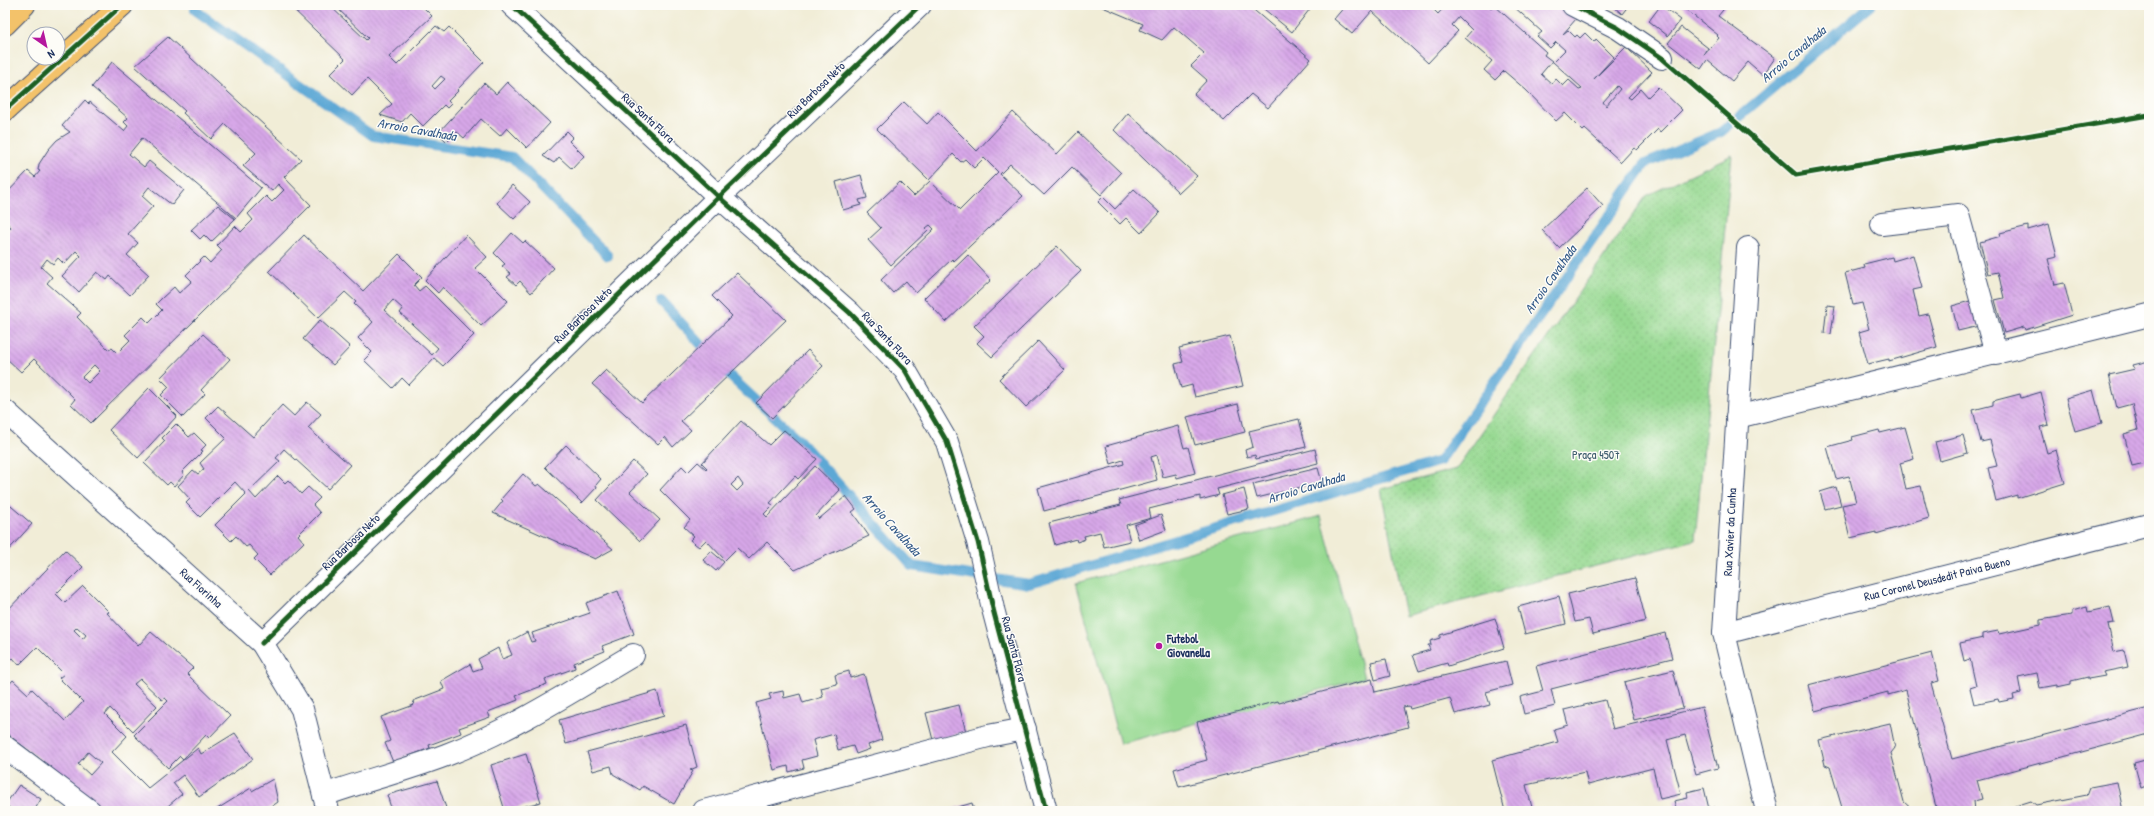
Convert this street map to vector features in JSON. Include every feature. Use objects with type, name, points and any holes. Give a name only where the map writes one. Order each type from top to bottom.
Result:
[{"type":"main road","points":[[5,24],[24,5]]},
{"type":"main road","points":[[5,110],[122,5]]},
{"type":"street","name":"Rua Santa Flora","points":[[512,5],[719,197],[850,313],[905,370],[947,442],[978,542],[993,609],[1046,811]]},
{"type":"street","name":"Rua Barbosa Neto","points":[[262,642],[719,197],[920,5]]},
{"type":"street","points":[[1573,5],[1618,28],[1662,58]]},
{"type":"street","points":[[1882,224],[1958,215],[1996,354]]},
{"type":"street","name":"Rua Xavier da Cunha","points":[[1748,248],[1724,633],[1767,811]]},
{"type":"street","points":[[1737,417],[2149,315]]},
{"type":"street","name":"Rua Fiorinha","points":[[5,411],[262,642],[302,709],[326,803]]},
{"type":"street","name":"Rua Coronel Deusdedit Paiva Bueno","points":[[1724,633],[2149,525]]},
{"type":"street","points":[[326,803],[445,756],[488,737],[524,719],[633,655]]},
{"type":"street","points":[[704,811],[988,736],[1025,729]]},
{"type":"street","points":[[5,747],[90,811]]},
{"type":"green space","name":"Praça 4507","points":[[1732,155],[1695,540],[1405,616],[1381,489],[1456,469],[1646,196]]},
{"type":"green space","points":[[1321,516],[1364,678],[1120,744],[1076,583]]},
{"type":"building","points":[[289,5],[329,5],[366,40],[368,38],[334,5],[421,5],[432,16],[389,57],[397,65],[436,26],[444,32],[449,27],[484,62],[448,101],[451,104],[447,108],[444,105],[423,126],[410,113],[402,122],[380,115],[392,104],[367,79],[352,95],[330,74],[345,59]],"holes":[[[441,76],[445,79],[435,89],[432,86]]]},
{"type":"building","points":[[1098,5],[1248,5],[1311,59],[1268,108],[1251,94],[1224,121],[1194,94],[1207,80],[1191,66],[1204,53],[1174,27],[1162,40],[1140,30],[1143,24]]},
{"type":"building","points":[[1259,5],[1313,5],[1292,32]]},
{"type":"building","points":[[1346,5],[1429,5],[1438,14],[1446,5],[1488,5],[1491,8],[1494,5],[1546,52],[1544,55],[1552,61],[1541,74],[1552,84],[1556,79],[1563,86],[1569,80],[1579,89],[1582,88],[1553,62],[1565,50],[1556,42],[1550,48],[1537,36],[1542,32],[1512,5],[1560,5],[1576,19],[1563,34],[1568,30],[1575,37],[1577,35],[1580,38],[1585,33],[1594,42],[1596,39],[1614,57],[1593,80],[1626,47],[1652,72],[1628,97],[1631,99],[1641,89],[1648,97],[1658,87],[1682,110],[1660,132],[1658,129],[1637,150],[1634,148],[1621,162],[1585,129],[1583,131],[1565,113],[1556,121],[1526,90],[1504,71],[1495,80],[1484,70],[1492,61],[1465,38],[1472,30],[1459,17],[1452,25],[1458,31],[1428,63],[1372,11],[1352,34],[1334,19]],"holes":[[[1617,86],[1620,89],[1606,106],[1603,102]]]},
{"type":"building","points":[[1612,5],[1629,5],[1622,14]]},
{"type":"building","points":[[1661,5],[1681,20],[1668,36],[1649,21]]},
{"type":"building","points":[[1680,5],[1727,5],[1718,16],[1775,58],[1763,75],[1748,62],[1732,81],[1707,60],[1701,69],[1668,43],[1681,27],[1708,48],[1704,55],[1719,38],[1717,36],[1718,35]]},
{"type":"building","points":[[168,37],[301,159],[284,177],[311,205],[91,423],[71,404],[75,399],[34,359],[21,372],[5,357],[5,234],[11,227],[5,222],[5,195],[28,171],[35,177],[40,171],[38,170],[39,164],[48,150],[57,140],[70,132],[62,126],[85,100],[89,104],[90,102],[124,131],[128,126],[124,122],[128,118],[92,87],[112,62],[261,188],[236,218],[142,138],[129,154],[144,167],[149,161],[184,190],[172,205],[149,187],[142,196],[153,206],[128,234],[138,243],[127,255],[149,275],[130,295],[110,276],[107,280],[97,272],[79,292],[62,276],[81,256],[76,251],[64,264],[58,258],[53,264],[47,259],[41,267],[52,277],[47,283],[81,313],[77,317],[109,350],[112,348],[117,353],[130,340],[125,335],[143,317],[149,323],[162,310],[156,304],[162,298],[174,287],[179,293],[192,281],[186,275],[204,257],[210,263],[222,250],[217,245],[235,226],[241,232],[253,220],[248,214],[266,196],[272,202],[284,190],[278,184],[272,191],[243,166],[256,153],[225,124],[211,139],[183,113],[185,111],[135,66]],"holes":[[[94,365],[100,371],[88,383],[82,377]]]},
{"type":"building","points":[[507,82],[550,123],[527,148],[507,128],[500,136],[481,119],[464,138],[457,132],[447,142],[438,133],[484,83],[496,94]]},
{"type":"building","points":[[904,102],[927,124],[938,112],[977,151],[1013,112],[1057,154],[1078,132],[1121,173],[1101,195],[1072,167],[1044,195],[1010,164],[1000,174],[1023,196],[954,261],[952,259],[916,293],[906,281],[893,293],[881,280],[934,229],[930,225],[926,228],[928,230],[891,265],[868,240],[881,228],[867,213],[900,182],[914,196],[930,181],[960,210],[998,172],[984,158],[974,168],[965,159],[961,162],[953,154],[929,180],[877,129]]},
{"type":"building","points":[[1128,113],[1197,176],[1179,193],[1114,130]]},
{"type":"building","points":[[567,131],[573,137],[569,141],[584,156],[572,169],[559,157],[554,163],[543,156]]},
{"type":"building","points":[[861,175],[867,198],[859,200],[861,205],[843,210],[836,182]]},
{"type":"building","points":[[512,185],[530,202],[514,219],[497,203]]},
{"type":"building","points":[[1587,188],[1603,206],[1559,248],[1542,230]]},
{"type":"building","points":[[1134,189],[1160,213],[1141,233],[1126,218],[1120,224],[1098,202],[1103,197],[1115,209]]},
{"type":"building","points":[[218,205],[235,219],[211,242],[204,235],[200,239],[191,230]]},
{"type":"building","points":[[2049,224],[2057,257],[2048,259],[2055,285],[2064,283],[2072,315],[2025,330],[2024,327],[2004,333],[1995,300],[2004,298],[1998,272],[1988,274],[1980,242],[2001,236],[2000,233],[2028,226],[2028,230]]},
{"type":"building","points":[[512,233],[523,243],[525,241],[554,268],[531,293],[520,281],[516,285],[507,277],[511,274],[502,266],[505,264],[494,253]]},
{"type":"building","points":[[304,235],[363,291],[399,254],[422,277],[414,285],[419,291],[425,286],[474,335],[443,366],[434,358],[409,385],[402,378],[393,388],[364,360],[372,352],[358,338],[373,322],[354,304],[356,302],[345,292],[318,318],[269,271]],"holes":[[[393,300],[403,309],[400,313],[438,348],[432,355],[384,310]]]},
{"type":"building","points":[[466,235],[487,257],[475,268],[508,301],[481,326],[443,287],[438,293],[425,280]]},
{"type":"building","points":[[1057,246],[1081,271],[992,357],[977,343],[984,336],[974,326]]},
{"type":"building","points":[[968,255],[991,280],[946,322],[924,298]]},
{"type":"building","points":[[1913,255],[1922,288],[1913,290],[1919,316],[1928,314],[1937,347],[1889,361],[1889,359],[1868,364],[1859,332],[1869,329],[1862,303],[1853,305],[1845,273],[1865,268],[1864,264],[1892,257],[1893,261]]},
{"type":"building","points":[[737,273],[786,320],[681,421],[691,430],[673,447],[665,437],[658,444],[592,384],[606,370],[642,403],[732,316],[712,296]]},
{"type":"building","points":[[1977,299],[1983,325],[1958,331],[1952,306]]},
{"type":"building","points":[[1827,305],[1835,306],[1831,334],[1824,333]]},
{"type":"building","points":[[320,320],[350,347],[333,365],[303,339]]},
{"type":"building","points":[[203,334],[230,359],[201,390],[205,394],[183,417],[161,395],[169,387],[160,378]]},
{"type":"building","points":[[1230,336],[1243,386],[1195,397],[1192,385],[1181,388],[1175,364],[1183,362],[1179,348]]},
{"type":"building","points":[[1038,341],[1065,370],[1026,407],[999,379]]},
{"type":"building","points":[[808,350],[823,366],[772,418],[756,403]]},
{"type":"building","points":[[2149,361],[2149,462],[2132,466],[2124,434],[2138,430],[2132,404],[2117,408],[2109,375],[2135,369],[2133,365]]},
{"type":"building","points":[[149,388],[177,416],[138,458],[109,430]]},
{"type":"building","points":[[2093,390],[2102,423],[2075,431],[2066,398]]},
{"type":"building","points":[[2041,392],[2049,425],[2040,427],[2047,453],[2056,450],[2065,483],[2017,498],[2017,495],[1996,501],[1988,468],[1997,466],[1990,440],[1981,442],[1973,410],[1993,405],[1993,401],[2020,394],[2021,398]]},
{"type":"building","points":[[307,402],[321,414],[308,428],[350,465],[328,489],[284,449],[276,458],[280,461],[249,491],[256,499],[278,476],[285,483],[288,480],[301,494],[308,487],[320,498],[313,505],[320,513],[298,535],[304,542],[270,575],[254,559],[258,555],[249,545],[246,547],[236,536],[231,541],[215,525],[246,494],[235,482],[200,517],[186,503],[190,499],[178,486],[193,470],[198,474],[204,469],[200,463],[226,438],[206,418],[218,406],[253,437],[282,405],[294,416]]},
{"type":"building","points":[[1238,404],[1245,432],[1195,445],[1187,417]]},
{"type":"building","points":[[1299,419],[1306,447],[1256,459],[1255,455],[1247,457],[1245,450],[1253,447],[1249,431]]},
{"type":"building","points":[[741,421],[769,445],[784,430],[817,459],[798,479],[795,476],[770,503],[773,505],[764,514],[767,517],[815,466],[840,490],[816,516],[819,519],[846,496],[856,509],[852,512],[869,536],[795,570],[767,542],[749,559],[737,548],[725,560],[706,540],[699,547],[690,540],[694,536],[684,527],[690,520],[660,490],[682,466],[688,472],[698,462],[706,469],[707,468],[702,463]],"holes":[[[738,478],[743,485],[737,491],[731,485]]]},
{"type":"building","points":[[176,424],[189,437],[194,433],[206,445],[201,450],[203,451],[182,472],[184,475],[174,486],[170,482],[167,485],[144,463],[165,441],[162,438]]},
{"type":"building","points":[[1178,426],[1184,448],[1188,447],[1195,473],[1177,478],[1176,474],[1163,477],[1157,455],[1151,457],[1157,480],[1044,511],[1038,488],[1124,464],[1123,460],[1111,464],[1106,446]]},
{"type":"building","points":[[1905,427],[1914,459],[1900,463],[1906,489],[1921,486],[1929,518],[1876,534],[1876,532],[1850,538],[1842,505],[1856,502],[1849,476],[1836,479],[1827,447],[1853,440],[1852,437],[1879,430],[1880,433]]},
{"type":"building","points":[[1963,435],[1968,453],[1940,461],[1935,442]]},
{"type":"building","points":[[566,445],[601,479],[596,485],[597,487],[582,503],[545,467]]},
{"type":"building","points":[[1315,449],[1318,463],[1217,489],[1219,495],[1200,500],[1200,496],[1149,509],[1151,518],[1126,525],[1130,541],[1104,547],[1100,532],[1084,536],[1085,539],[1077,542],[1076,539],[1055,545],[1049,523],[1121,505],[1119,500]]},
{"type":"building","points":[[633,461],[647,474],[630,492],[660,520],[640,541],[597,500]]},
{"type":"building","points":[[1318,468],[1322,482],[1257,498],[1253,484]]},
{"type":"building","points":[[523,474],[536,486],[539,484],[613,549],[595,559],[493,513],[503,501],[501,499]]},
{"type":"building","points":[[1836,487],[1841,505],[1825,509],[1820,492]]},
{"type":"building","points":[[1244,489],[1249,509],[1227,514],[1222,495]]},
{"type":"building","points":[[5,501],[32,524],[5,554]]},
{"type":"building","points":[[1161,515],[1166,530],[1139,540],[1134,525]]},
{"type":"building","points":[[65,550],[83,567],[56,594],[65,603],[83,586],[109,612],[107,613],[138,646],[151,632],[193,668],[187,674],[230,716],[209,738],[206,735],[183,759],[180,756],[168,768],[134,735],[168,701],[165,698],[162,700],[140,679],[134,684],[157,706],[133,731],[110,708],[105,714],[127,736],[112,752],[148,788],[198,748],[201,754],[235,733],[253,759],[199,797],[183,775],[173,783],[182,794],[162,811],[143,811],[140,809],[139,811],[107,811],[5,732],[5,689],[13,680],[28,694],[32,689],[65,721],[83,702],[59,678],[64,674],[37,647],[19,665],[13,658],[7,664],[5,662],[5,613]],"holes":[[[77,627],[86,635],[83,639],[74,630]],[[88,752],[101,763],[90,775],[78,764]]]},
{"type":"building","points":[[711,551],[724,562],[716,571],[703,560]]},
{"type":"building","points":[[1635,578],[1646,621],[1593,634],[1589,619],[1575,622],[1568,594]]},
{"type":"building","points":[[618,591],[634,634],[602,646],[605,651],[574,663],[575,668],[545,679],[547,684],[516,696],[518,700],[488,712],[490,717],[459,728],[461,733],[429,745],[430,748],[393,762],[385,743],[390,741],[381,717],[414,705],[413,701],[444,689],[441,681],[470,664],[473,671],[482,668],[478,659],[498,648],[502,659],[512,655],[507,643],[527,632],[531,642],[535,641],[532,633],[590,613],[586,603]]},
{"type":"building","points":[[1559,596],[1566,624],[1525,634],[1518,607]]},
{"type":"building","points":[[2087,607],[2088,612],[2110,607],[2114,623],[2108,624],[2114,652],[2124,650],[2128,667],[2103,672],[2105,676],[2088,679],[2088,677],[2071,681],[2071,684],[2057,687],[2057,685],[2040,688],[2037,673],[2018,677],[2021,693],[2013,695],[2014,699],[1999,702],[1998,699],[1974,704],[1970,688],[1976,686],[1970,659],[1964,661],[1960,643],[1983,638],[1983,634],[1998,631],[1999,634],[2040,625],[2040,620],[2072,615],[2072,611]]},
{"type":"building","points":[[1495,618],[1504,648],[1448,666],[1447,663],[1419,671],[1413,655],[1430,650],[1428,645],[1431,645],[1430,641],[1440,638],[1440,635]]},
{"type":"building","points":[[1665,633],[1672,658],[1551,689],[1555,706],[1524,714],[1520,697],[1543,691],[1536,666]]},
{"type":"building","points":[[1932,653],[1939,681],[1931,683],[1952,759],[2149,708],[2149,734],[1977,780],[1982,799],[1974,801],[1975,811],[1937,811],[1906,690],[1888,695],[1888,692],[1815,711],[1808,685]]},
{"type":"building","points":[[1386,659],[1390,676],[1375,680],[1371,662]]},
{"type":"building","points":[[1506,661],[1512,685],[1486,692],[1490,705],[1455,714],[1450,698],[1410,709],[1409,706],[1403,707],[1408,727],[1179,787],[1174,769],[1207,760],[1197,722],[1372,679],[1375,692]]},
{"type":"building","points":[[1673,670],[1683,708],[1634,720],[1624,682]]},
{"type":"building","points":[[849,671],[850,678],[864,674],[882,740],[868,745],[870,749],[856,754],[853,746],[838,750],[834,734],[813,740],[817,756],[802,760],[804,768],[789,772],[788,766],[774,770],[756,703],[771,699],[769,694],[783,691],[784,698],[800,694],[803,703],[823,697],[821,688],[837,684],[835,675]]},
{"type":"building","points":[[657,691],[664,716],[566,744],[559,720]]},
{"type":"building","points":[[1605,700],[1613,729],[1702,707],[1718,768],[1696,774],[1685,735],[1667,740],[1681,794],[1660,799],[1653,768],[1588,785],[1585,772],[1526,785],[1533,811],[1505,811],[1492,760],[1558,742],[1554,729],[1568,725],[1564,710]]},
{"type":"building","points":[[959,705],[966,732],[933,740],[926,713]]},
{"type":"building","points":[[1890,723],[1895,748],[1891,753],[1904,802],[1914,811],[1843,811],[1830,767],[1825,765],[1819,740]]},
{"type":"building","points":[[686,725],[697,767],[690,770],[693,771],[674,804],[643,786],[640,790],[613,774],[611,766],[593,771],[587,752]]},
{"type":"building","points":[[526,754],[541,802],[505,811],[491,765]]},
{"type":"building","points":[[2149,759],[2149,785],[2141,788],[2134,763]]},
{"type":"building","points":[[273,779],[278,802],[265,811],[214,811],[251,788],[252,791]]},
{"type":"building","points":[[437,781],[447,811],[392,811],[387,795]]},
{"type":"building","points":[[2117,782],[2123,811],[2007,811],[2006,809],[2031,801],[2036,805],[2087,795],[2090,787]]},
{"type":"building","points":[[19,785],[41,799],[34,811],[14,811],[5,805]]},
{"type":"building","points":[[1704,788],[1709,809],[1715,807],[1716,811],[1677,811],[1674,801],[1688,798],[1687,792]]},
{"type":"building","points":[[972,803],[974,811],[945,811]]},
{"type":"waterway","name":"Arroio Cavalhada","points":[[661,301],[732,378],[800,441],[912,566],[1029,584],[1440,461],[1645,164],[1721,132],[1871,5]]},
{"type":"waterway","name":"Arroio Cavalhada","points":[[195,10],[373,136],[512,157],[608,256]]},
{"type":"cycle path","points":[[5,110],[122,5]]},
{"type":"cycle path","points":[[512,5],[719,197],[850,313],[905,370],[947,442],[978,542],[993,609],[1046,811]]},
{"type":"cycle path","points":[[262,643],[719,197],[920,5]]},
{"type":"cycle path","points":[[1573,5],[1618,28],[1662,58],[1796,175],[2149,115]]},
{"type":"place","name":"Futebol Giovanella","points":[[1159,646]]}]
